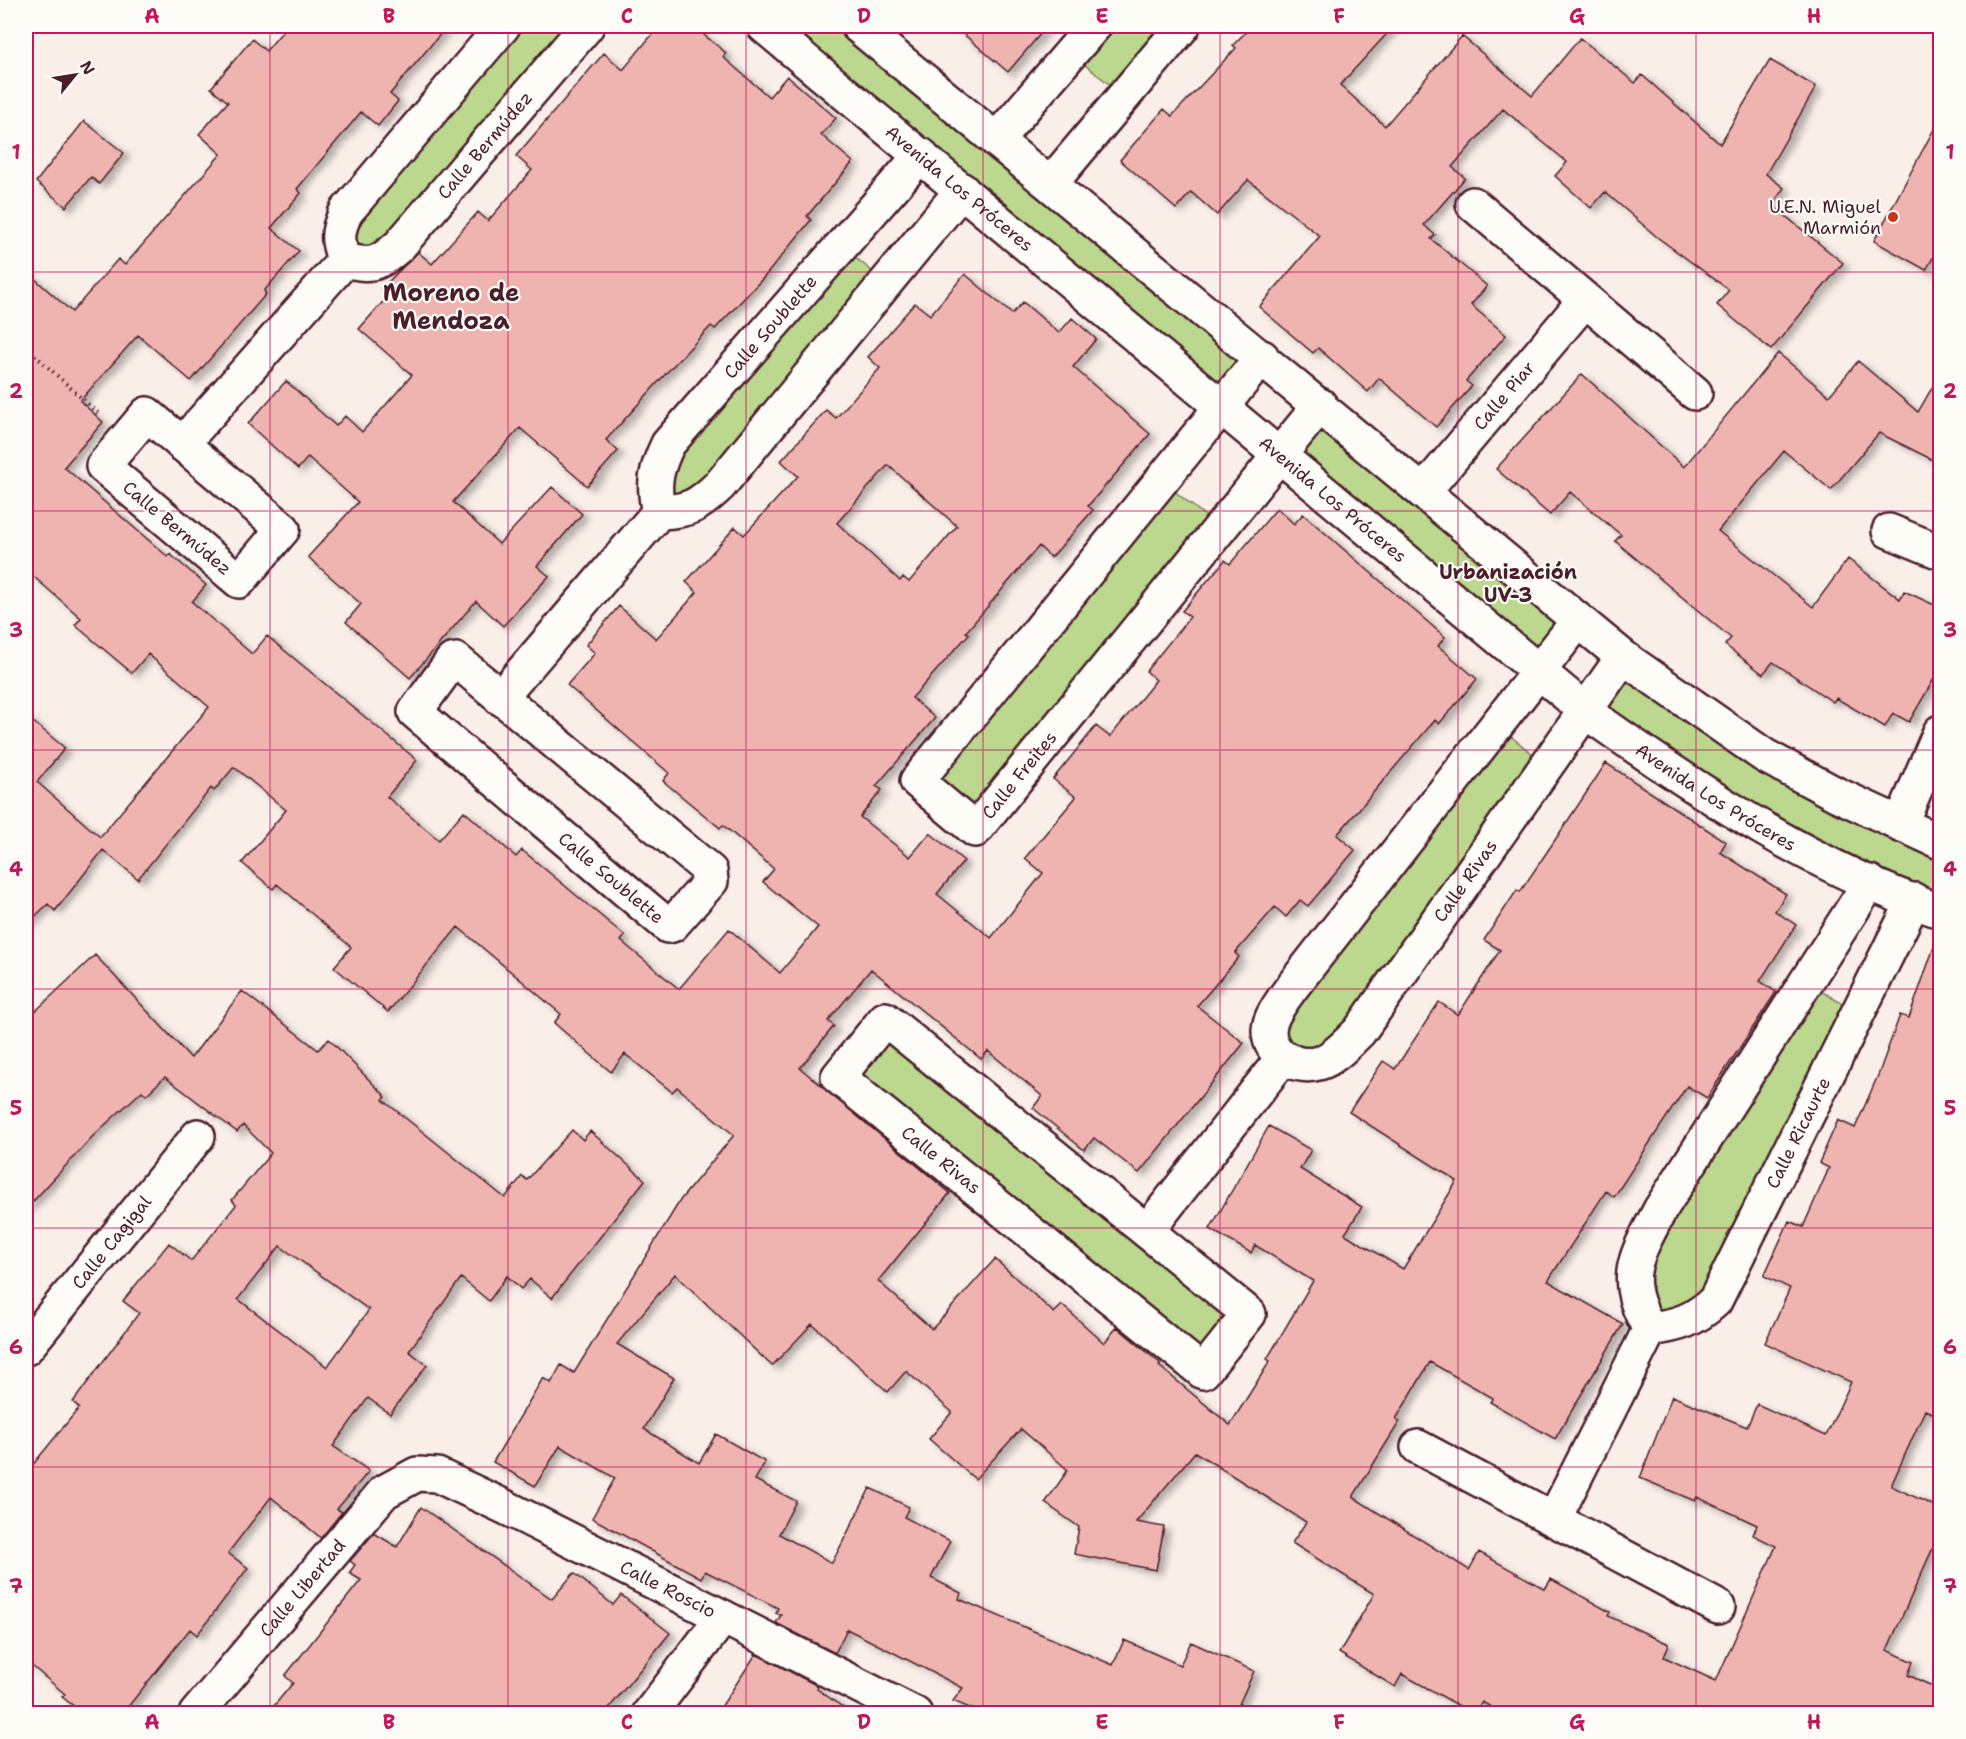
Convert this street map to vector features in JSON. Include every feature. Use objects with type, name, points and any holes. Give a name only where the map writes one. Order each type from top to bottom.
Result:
[{"type":"street","points":[[182,444],[345,260],[338,247],[337,232],[346,212],[502,26]]},
{"type":"street","name":"Calle Bermúdez","points":[[345,260],[365,265],[380,262],[399,246],[587,26]]},
{"type":"street","name":"Avenida Los Próceres","points":[[764,26],[1586,710],[1709,796],[1813,854],[1870,882],[1927,906]]},
{"type":"street","points":[[858,26],[1623,657],[1765,756],[1900,825],[1941,842]]},
{"type":"street","points":[[997,139],[1094,26]]},
{"type":"street","points":[[1050,183],[1183,26]]},
{"type":"street","name":"Calle Soublette","points":[[659,512],[654,491],[656,468],[668,444],[921,155]]},
{"type":"street","points":[[500,698],[659,512],[682,511],[698,505],[720,485],[962,190]]},
{"type":"street","points":[[1473,204],[1695,393]]},
{"type":"street","name":"Calle Piar","points":[[1423,492],[1585,300]]},
{"type":"street","name":"Calle Freites","points":[[1262,357],[917,781],[975,830],[1320,405]]},
{"type":"street","name":"Calle Bermúdez","points":[[147,414],[283,529],[239,581],[103,466],[127,438],[147,414]]},
{"type":"street","points":[[1889,531],[1941,552]]},
{"type":"street","points":[[1147,1231],[1282,1059],[1269,1038],[1271,1019],[1295,982],[1578,621]]},
{"type":"street","name":"Calle Rivas","points":[[1282,1059],[1300,1065],[1320,1063],[1336,1053],[1359,1032],[1623,657]]},
{"type":"street","name":"Calle Soublette","points":[[454,660],[500,698],[710,871],[711,881],[672,926],[668,926],[414,710],[454,660]]},
{"type":"street","points":[[1900,825],[1941,732]]},
{"type":"street","points":[[1554,1520],[1650,1329],[1636,1306],[1632,1278],[1637,1254],[1660,1210],[1870,882]]},
{"type":"street","name":"Calle Ricaurte","points":[[1650,1329],[1677,1325],[1698,1317],[1715,1301],[1927,906]]},
{"type":"street","name":"Calle Rivas","points":[[885,1019],[1147,1231],[1250,1314],[1203,1372],[838,1077],[885,1019]]},
{"type":"street","name":"Calle Cagigal","points":[[26,1348],[198,1136]]},
{"type":"street","points":[[1418,1447],[1718,1607]]},
{"type":"street","name":"Calle Roscio","points":[[417,1474],[437,1475],[505,1507],[915,1713]]},
{"type":"street","name":"Calle Libertad","points":[[196,1713],[384,1492],[417,1474]]},
{"type":"street","points":[[649,1713],[723,1617]]},
{"type":"path","points":[[26,347],[127,438]]},
{"type":"green space","points":[[503,26],[576,26],[399,246],[345,260],[346,212]]},
{"type":"green space","points":[[764,26],[858,26],[1262,357],[1221,407]]},
{"type":"green space","points":[[1094,26],[1183,26],[1124,96],[1070,53]]},
{"type":"green space","points":[[842,246],[886,283],[683,511],[656,468]]},
{"type":"green space","points":[[1320,405],[1578,621],[1538,670],[1279,456]]},
{"type":"green space","points":[[1162,481],[1220,528],[975,830],[917,781]]},
{"type":"green space","points":[[1623,657],[1940,842],[1940,911],[1596,719]]},
{"type":"green space","points":[[1496,724],[1547,766],[1359,1032],[1300,1065],[1271,1019]]},
{"type":"green space","points":[[1806,982],[1858,1013],[1715,1301],[1650,1329],[1637,1254]]},
{"type":"green space","points":[[885,1019],[1249,1314],[1203,1372],[838,1077]]},
{"type":"building","points":[[287,26],[447,26],[390,94],[398,101],[378,126],[361,112],[297,189],[301,193],[271,228],[299,251],[264,291],[266,294],[191,381],[138,335],[80,401],[103,422],[64,467],[168,557],[170,554],[206,585],[192,602],[252,654],[267,636],[417,760],[387,797],[439,840],[464,811],[516,857],[522,850],[625,936],[621,941],[679,989],[729,929],[780,973],[818,927],[763,882],[774,869],[723,825],[720,828],[663,781],[669,773],[567,685],[595,653],[586,645],[619,606],[656,639],[697,592],[686,582],[735,527],[744,535],[798,476],[781,461],[826,410],[836,418],[880,368],[868,357],[915,303],[930,315],[965,274],[1012,314],[1023,302],[1059,333],[1072,318],[1096,339],[1073,367],[1150,434],[1088,506],[1093,510],[1051,558],[1039,546],[966,632],[969,634],[912,698],[935,718],[876,786],[882,790],[860,817],[910,857],[930,833],[964,861],[937,894],[991,938],[1043,873],[1025,858],[1076,797],[1053,779],[1096,726],[1110,737],[1156,680],[1146,671],[1190,617],[1182,611],[1225,560],[1230,564],[1277,508],[1294,524],[1303,514],[1445,637],[1438,646],[1477,679],[1439,724],[1435,720],[1337,835],[1355,850],[1308,906],[1300,900],[1286,917],[1275,907],[1235,953],[1239,957],[1197,1006],[1244,1043],[1139,1173],[1094,1138],[1084,1150],[1033,1108],[1042,1096],[988,1051],[981,1059],[871,969],[828,1021],[834,1026],[800,1068],[950,1193],[878,1281],[932,1329],[995,1259],[1054,1313],[1062,1305],[1104,1343],[1117,1327],[1161,1364],[1159,1366],[1230,1425],[1270,1361],[1267,1359],[1313,1281],[1255,1245],[1251,1253],[1210,1229],[1269,1126],[1311,1150],[1300,1169],[1362,1207],[1345,1234],[1403,1269],[1457,1181],[1349,1112],[1383,1061],[1395,1069],[1439,1002],[1458,1015],[1500,950],[1484,940],[1517,890],[1520,892],[1606,763],[1726,842],[1720,852],[1786,894],[1775,911],[1796,925],[1760,981],[1776,992],[1707,1098],[1687,1086],[1614,1197],[1606,1191],[1548,1281],[1623,1324],[1555,1439],[1490,1402],[1493,1398],[1430,1362],[1396,1419],[1400,1421],[1353,1497],[1469,1570],[1479,1552],[1545,1589],[1551,1579],[1610,1612],[1608,1616],[1669,1644],[1664,1657],[1716,1681],[1776,1546],[1753,1535],[1757,1525],[1697,1497],[1695,1501],[1640,1478],[1672,1396],[1747,1427],[1757,1404],[1826,1436],[1851,1382],[1765,1343],[1790,1288],[1764,1276],[1789,1221],[1803,1227],[1829,1168],[1819,1163],[1838,1120],[1855,1128],[1879,1073],[1900,1015],[1909,1018],[1936,941],[1941,942],[1941,1417],[1925,1410],[1891,1486],[1941,1509],[1941,1530],[1887,1650],[1913,1662],[1908,1675],[1941,1690],[1941,1713],[1502,1713],[1482,1702],[1475,1713],[1472,1713],[1402,1674],[1395,1687],[1339,1653],[1374,1594],[1292,1543],[1306,1522],[1195,1452],[1136,1522],[1164,1527],[1156,1570],[1074,1554],[1079,1527],[1045,1503],[1068,1470],[1021,1429],[975,1479],[929,1439],[952,1412],[906,1371],[888,1392],[812,1324],[772,1366],[675,1274],[617,1344],[674,1378],[644,1429],[699,1463],[716,1434],[765,1462],[755,1480],[796,1501],[779,1534],[832,1563],[870,1488],[909,1507],[904,1517],[950,1541],[931,1578],[961,1593],[959,1599],[1113,1665],[1124,1640],[1180,1665],[1191,1642],[1254,1671],[1235,1713],[982,1713],[953,1701],[963,1688],[847,1629],[835,1653],[776,1623],[781,1615],[776,1613],[778,1608],[705,1571],[701,1578],[592,1518],[615,1478],[560,1446],[535,1486],[493,1462],[543,1378],[551,1383],[561,1365],[574,1373],[681,1199],[734,1135],[677,1087],[672,1092],[625,1054],[611,1072],[554,1023],[561,1014],[458,927],[388,1012],[334,967],[351,947],[277,884],[273,889],[242,863],[286,810],[234,767],[214,791],[211,788],[138,879],[103,850],[55,911],[48,904],[26,925],[26,716],[65,748],[37,782],[100,837],[209,707],[148,654],[132,673],[75,625],[81,618],[26,570],[26,271],[72,312],[118,259],[125,265],[221,154],[199,134],[228,102],[211,88],[252,39],[266,51]],"holes":[[[888,465],[957,526],[909,582],[903,577],[900,581],[837,523]]]},
{"type":"building","points":[[659,26],[693,26],[726,53],[723,57],[769,97],[787,76],[836,118],[821,135],[853,162],[807,216],[811,220],[766,275],[715,329],[711,326],[606,440],[618,451],[587,486],[520,428],[453,502],[499,544],[552,487],[582,514],[537,566],[549,576],[503,626],[476,601],[410,678],[346,622],[361,604],[308,557],[358,502],[308,457],[298,469],[248,424],[286,381],[336,426],[345,416],[362,432],[412,375],[359,329],[389,295],[381,289],[418,252],[432,264],[478,212],[488,221],[532,170],[516,156],[604,53],[623,70]]},
{"type":"building","points":[[954,26],[1047,26],[1008,72]]},
{"type":"building","points":[[1252,26],[1394,26],[1340,85],[1385,126],[1462,36],[1532,96],[1580,38],[1635,83],[1642,75],[1720,144],[1770,60],[1816,87],[1766,174],[1784,188],[1772,205],[1843,263],[1771,350],[1717,305],[1729,290],[1657,237],[1605,192],[1591,208],[1555,176],[1567,162],[1503,109],[1452,167],[1465,178],[1424,225],[1435,235],[1431,239],[1487,286],[1471,305],[1506,335],[1466,381],[1472,386],[1436,427],[1379,378],[1368,392],[1318,348],[1313,353],[1259,307],[1320,236],[1248,180],[1217,215],[1191,192],[1176,209],[1120,160],[1164,109],[1172,116],[1236,48],[1233,45]]},
{"type":"building","points":[[1941,116],[1941,243],[1926,270],[1874,241]]},
{"type":"building","points":[[84,121],[124,153],[99,184],[91,177],[66,207],[36,182]]},
{"type":"building","points":[[1778,353],[1829,396],[1858,361],[1918,412],[1941,372],[1941,464],[1879,433],[1831,490],[1784,451],[1718,531],[1813,607],[1848,559],[1900,599],[1904,591],[1941,608],[1941,667],[1909,722],[1893,713],[1885,727],[1836,698],[1833,702],[1773,662],[1763,674],[1725,645],[1731,638],[1615,541],[1621,535],[1570,492],[1550,515],[1496,469],[1582,374],[1684,467]]},
{"type":"building","points":[[95,955],[191,1058],[242,991],[318,1050],[329,1039],[386,1097],[383,1100],[505,1198],[522,1176],[527,1180],[572,1130],[583,1140],[590,1131],[645,1180],[552,1298],[530,1279],[521,1289],[507,1276],[489,1301],[461,1278],[409,1351],[427,1365],[390,1414],[368,1398],[333,1446],[369,1471],[337,1509],[342,1512],[321,1538],[271,1497],[228,1553],[248,1568],[197,1635],[190,1629],[123,1713],[83,1713],[62,1697],[65,1694],[26,1661],[26,1473],[79,1408],[73,1402],[139,1313],[123,1301],[169,1243],[191,1261],[236,1205],[232,1200],[271,1153],[243,1125],[237,1132],[165,1077],[146,1095],[142,1091],[93,1136],[26,1209],[26,1020]],"holes":[[[280,1246],[369,1310],[327,1367],[238,1299]]]},
{"type":"building","points":[[421,1507],[552,1599],[574,1573],[613,1605],[621,1595],[670,1633],[605,1713],[268,1713],[293,1683],[285,1676],[361,1580],[349,1573],[355,1565],[350,1561],[374,1533],[397,1547]]},
{"type":"building","points":[[756,1654],[818,1686],[817,1689],[851,1713],[717,1713]]},
{"type":"place","name":"U.E.N. Miguel Marmión","points":[[1893,217]]},
{"type":"district","name":"Moreno de Mendoza","points":[[451,307]]},
{"type":"district","name":"Urbanización UV-3","points":[[1508,584]]}]
